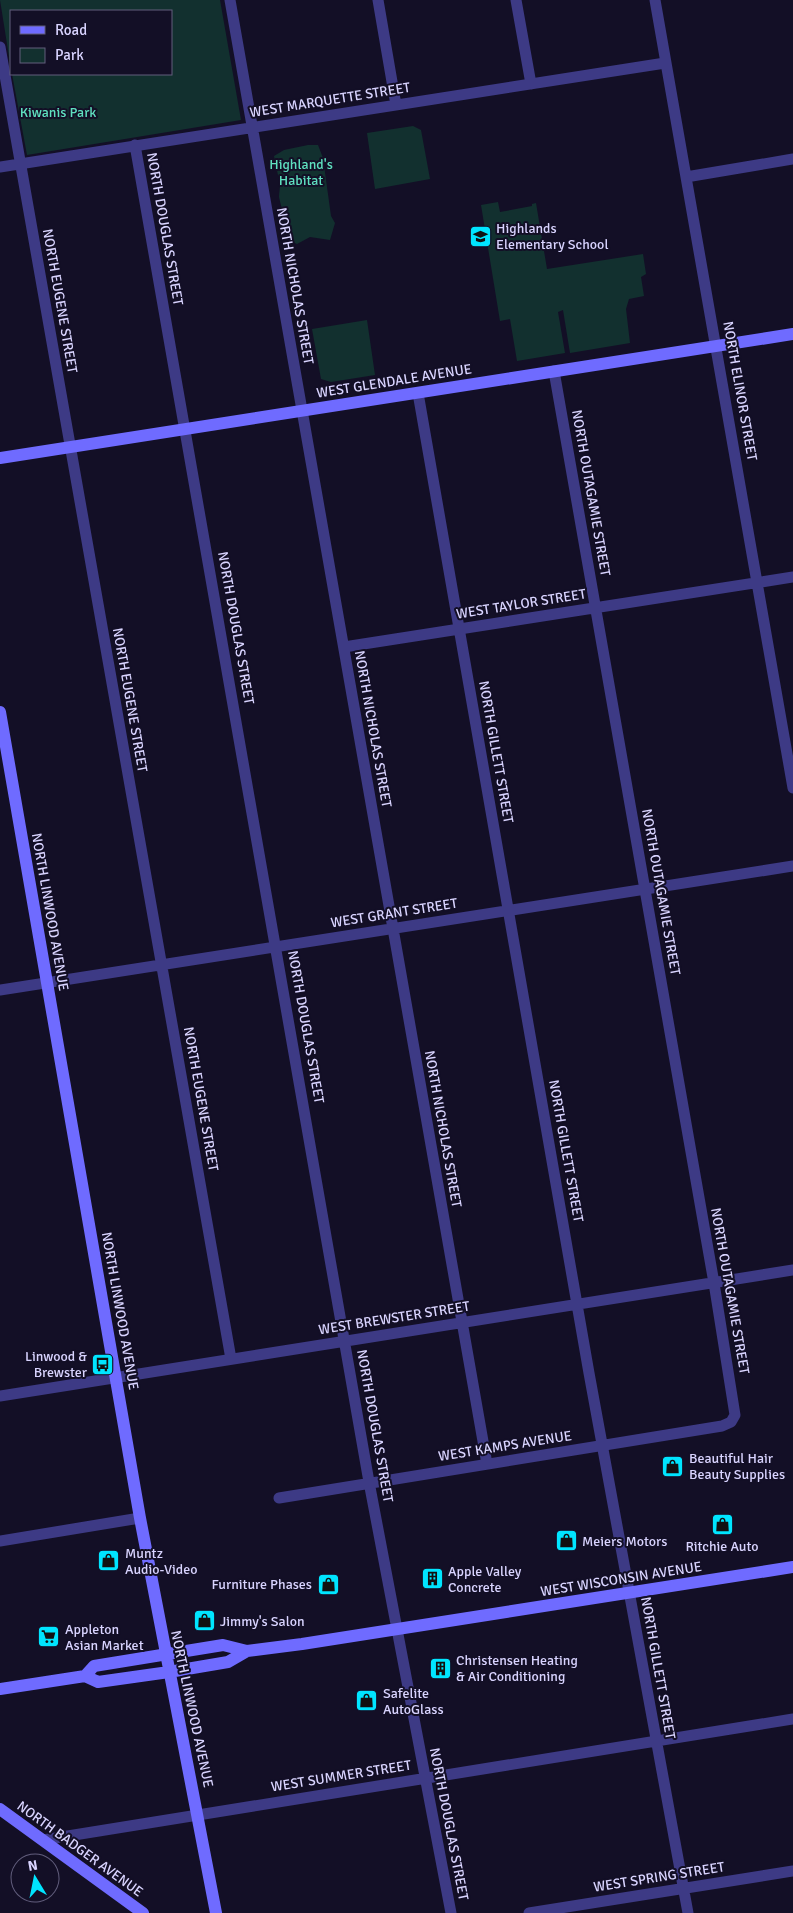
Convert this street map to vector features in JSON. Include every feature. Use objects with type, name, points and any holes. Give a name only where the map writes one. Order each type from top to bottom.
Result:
[{"type":"street","name":"NORTH NICHOLAS STREET","points":[[230,0],[487,1464]]},
{"type":"street","points":[[378,0],[396,105]]},
{"type":"street","points":[[516,0],[530,84]]},
{"type":"street","name":"NORTH ELINOR STREET","points":[[654,0],[717,346],[793,788]]},
{"type":"street","name":"NORTH EUGENE STREET","points":[[0,46],[232,1358]]},
{"type":"street","name":"WEST MARQUETTE STREET","points":[[0,167],[665,63]]},
{"type":"street","name":"NORTH DOUGLAS STREET","points":[[135,146],[277,946],[369,1482],[451,1913]]},
{"type":"street","points":[[686,177],[793,159]]},
{"type":"street","name":"WEST GLENDALE AVENUE","points":[[0,458],[793,334]]},
{"type":"street","name":"NORTH OUTAGAMIE STREET","points":[[554,372],[714,1283],[735,1406],[734,1418]]},
{"type":"street","name":"NORTH GILLETT STREET","points":[[418,393],[602,1446],[688,1913]]},
{"type":"street","name":"WEST TAYLOR STREET","points":[[344,647],[793,577]]},
{"type":"street","name":"NORTH LINWOOD AVENUE","points":[[0,712],[140,1518],[216,1913]]},
{"type":"street","name":"WEST GRANT STREET","points":[[0,990],[793,866]]},
{"type":"street","name":"WEST BREWSTER STREET","points":[[0,1394],[793,1270]]},
{"type":"street","name":"WEST KAMPS AVENUE","points":[[278,1498],[722,1426],[734,1418]]},
{"type":"street","points":[[0,1541],[140,1518]]},
{"type":"street","name":"WEST WISCONSIN AVENUE","points":[[86,1676],[94,1666],[165,1654],[223,1646],[247,1651],[398,1630],[793,1567]]},
{"type":"street","name":"WEST WISCONSIN AVENUE","points":[[0,1689],[86,1676],[98,1682],[169,1672],[228,1662],[247,1651]]},
{"type":"street","name":"WEST SUMMER STREET","points":[[43,1840],[198,1813],[793,1719]]},
{"type":"street","name":"NORTH BADGER AVENUE","points":[[0,1809],[142,1913]]},
{"type":"street","name":"WEST SPRING STREET","points":[[529,1913],[793,1871]]},
{"type":"green space","name":"Kiwanis Park","points":[[0,0],[220,0],[241,120],[27,155],[12,75],[172,75],[172,10],[10,10],[10,63]]},
{"type":"green space","points":[[413,126],[421,130],[430,179],[375,189],[367,133]]},
{"type":"green space","name":"Highland's Habitat","points":[[318,145],[323,158],[331,216],[335,223],[330,240],[310,237],[297,244],[289,240],[279,197],[280,184],[274,156],[284,150]]},
{"type":"green space","points":[[498,202],[500,212],[532,206],[532,204],[536,203],[547,269],[643,254],[646,274],[641,277],[644,296],[629,299],[626,309],[630,343],[570,353],[563,310],[558,312],[565,353],[517,361],[510,319],[500,321],[481,205]]},
{"type":"green space","points":[[367,320],[375,375],[331,382],[321,379],[312,329]]},
{"type":"place","name":"Highlands Elementary School","points":[[480,236]]},
{"type":"place","name":"Linwood & Brewster","points":[[103,1364]]},
{"type":"place","name":"Beautiful Hair Beauty Supplies","points":[[673,1466]]},
{"type":"place","name":"Ritchie Auto","points":[[722,1524]]},
{"type":"place","name":"Meiers Motors","points":[[566,1541]]},
{"type":"place","name":"Muntz Audio-Video","points":[[109,1561]]},
{"type":"place","name":"Apple Valley Concrete","points":[[432,1579]]},
{"type":"place","name":"Furniture Phases","points":[[328,1584]]},
{"type":"place","name":"Jimmy's Salon","points":[[204,1621]]},
{"type":"place","name":"Appleton Asian Market","points":[[49,1637]]},
{"type":"place","name":"Christensen Heating & Air Conditioning","points":[[440,1668]]},
{"type":"place","name":"Safelite AutoGlass","points":[[367,1701]]}]
